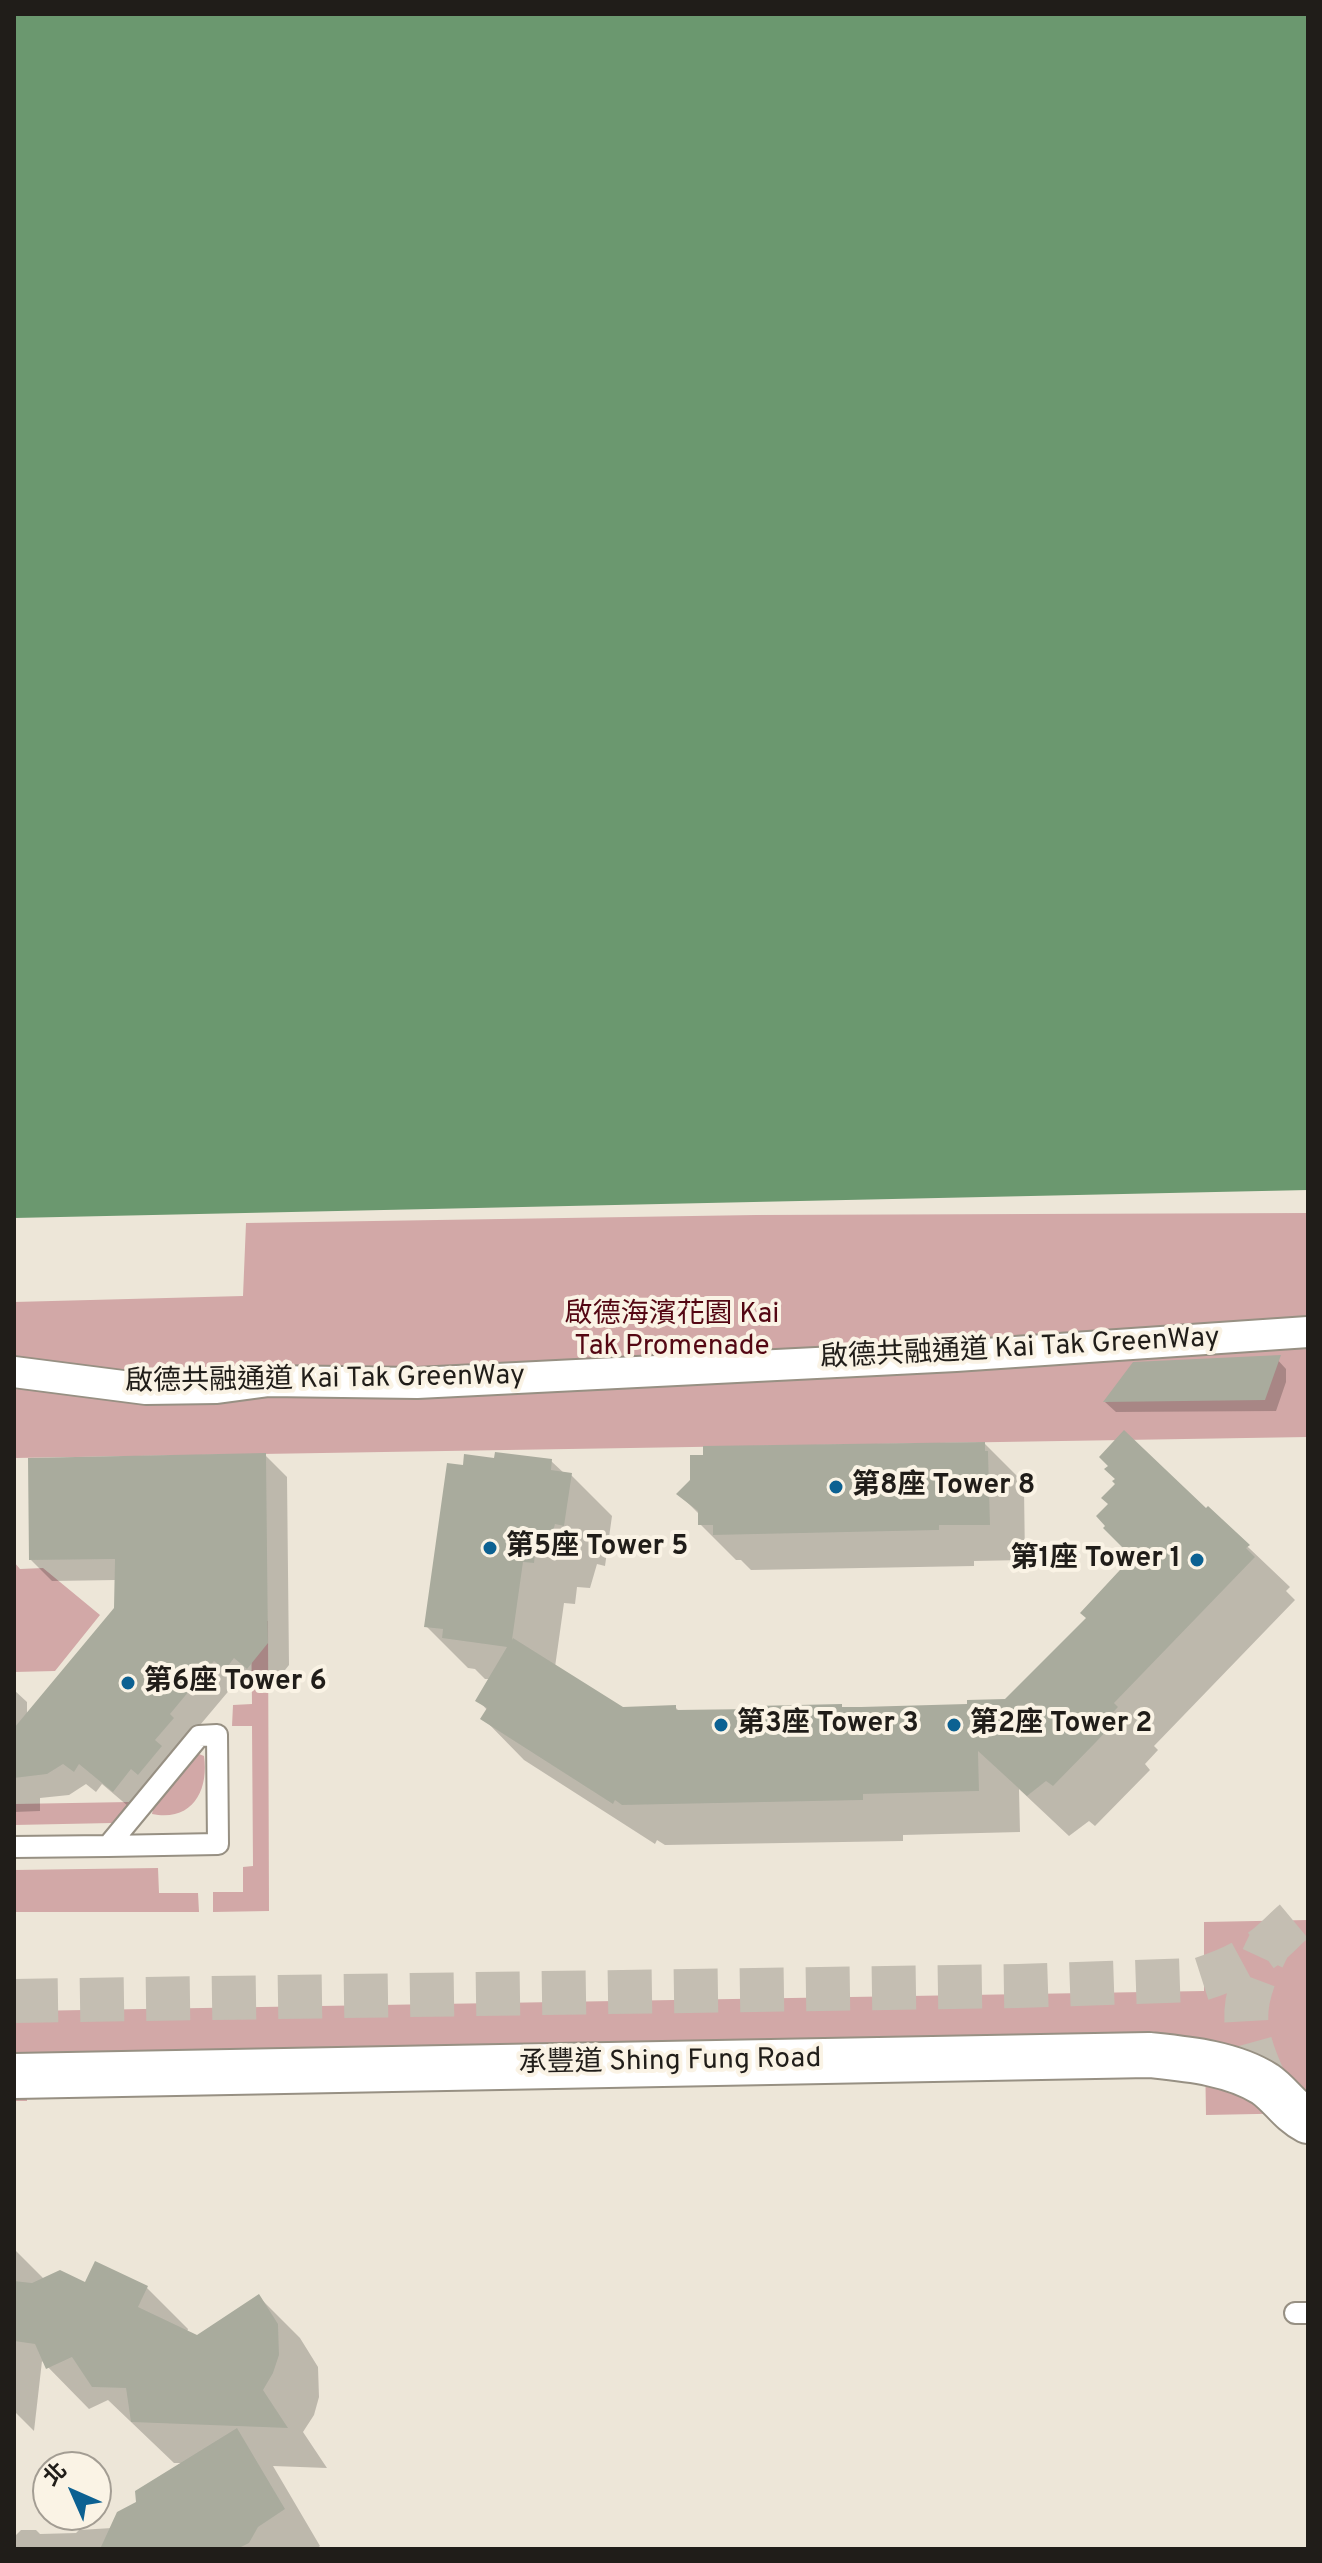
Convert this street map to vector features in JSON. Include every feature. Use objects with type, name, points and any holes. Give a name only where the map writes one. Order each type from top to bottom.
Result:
[{"type":"street","name":"啟德共融通道 Kai Tak GreenWay","points":[[14,1372],[146,1389],[217,1388],[269,1381],[417,1383],[956,1356],[1308,1332]]},
{"type":"street","name":"承豐道 Shing Fung Road","points":[[14,2076],[1149,2055],[1196,2060],[1252,2078],[1266,2084],[1294,2114],[1308,2121]]},
{"type":"lane","points":[[14,1847],[108,1846],[218,1844],[217,1735],[199,1736],[108,1846]]},
{"type":"green space","name":"啟德海濱花園 Kai Tak Promenade","points":[[1308,1213],[1308,1437],[14,1458],[14,1302],[243,1296],[246,1223],[756,1215]]},
{"type":"green space","points":[[14,1562],[20,1569],[43,1568],[100,1615],[55,1671],[14,1672]]},
{"type":"green space","points":[[251,1621],[268,1621],[269,1911],[213,1912],[213,1892],[243,1892],[243,1867],[253,1866],[252,1726],[232,1726],[233,1705],[252,1704]]},
{"type":"green space","points":[[199,1754],[204,1756],[204,1781],[195,1801],[178,1813],[152,1814],[153,1809]]},
{"type":"green space","points":[[130,1802],[112,1823],[14,1825],[14,1804]]},
{"type":"green space","points":[[158,1868],[159,1893],[198,1893],[199,1912],[14,1912],[14,1870]]},
{"type":"green space","points":[[1308,1920],[1308,2113],[1206,2115],[1205,2055],[26,2074],[27,2101],[14,2101],[14,1983],[25,1983],[26,2011],[1204,1991],[1204,1922]]},
{"type":"shaded area","points":[[14,14],[1308,14],[1308,1190],[14,1218]]},
{"type":"building","points":[[1281,1355],[1265,1400],[1103,1402],[1133,1362]]},
{"type":"building","points":[[1124,1430],[1250,1545],[1246,1548],[1255,1557],[1114,1703],[1118,1707],[1105,1721],[1110,1727],[1096,1742],[1053,1786],[1046,1781],[1027,1796],[978,1751],[979,1791],[863,1794],[863,1800],[622,1805],[615,1800],[613,1804],[480,1719],[487,1708],[475,1701],[507,1647],[442,1638],[443,1629],[424,1627],[447,1463],[463,1465],[464,1454],[494,1458],[495,1452],[552,1459],[551,1470],[572,1473],[564,1526],[555,1524],[549,1547],[536,1546],[534,1563],[523,1562],[512,1640],[623,1707],[676,1705],[676,1710],[755,1709],[755,1706],[842,1704],[842,1707],[861,1707],[967,1704],[967,1700],[1005,1699],[1086,1618],[1080,1613],[1132,1557],[1103,1528],[1105,1526],[1096,1516],[1108,1504],[1101,1498],[1115,1484],[1112,1481],[1115,1479],[1104,1469],[1108,1466],[1099,1457]]},
{"type":"building","name":"第8座 Tower 8","points":[[985,1442],[985,1451],[988,1451],[990,1525],[939,1525],[939,1530],[713,1535],[713,1525],[698,1525],[698,1511],[676,1494],[690,1480],[690,1455],[703,1455],[703,1446]]},
{"type":"building","points":[[266,1453],[268,1643],[247,1669],[234,1658],[225,1670],[214,1661],[170,1714],[174,1718],[155,1740],[162,1746],[138,1775],[131,1769],[113,1792],[79,1764],[74,1772],[63,1764],[47,1774],[14,1778],[14,1728],[114,1608],[115,1559],[29,1560],[28,1458]]},
{"type":"building","points":[[95,2261],[148,2286],[138,2307],[197,2335],[259,2294],[278,2324],[279,2355],[263,2390],[288,2428],[131,2422],[126,2388],[92,2387],[72,2357],[46,2369],[35,2344],[14,2341],[14,2281],[32,2283],[60,2270],[85,2282]]},
{"type":"building","points":[[237,2428],[285,2509],[258,2527],[249,2543],[237,2549],[100,2549],[108,2531],[112,2531],[117,2512],[136,2502],[135,2491]]},
{"type":"tunnel","points":[[14,2001],[1018,1986],[1198,1980],[1252,1957],[1308,1912]]},
{"type":"tunnel","points":[[1266,2084],[1251,2045],[1246,2013],[1253,1982],[1270,1943]]},
{"type":"place","name":"第8座 Tower 8","points":[[836,1487]]},
{"type":"place","name":"第5座 Tower 5","points":[[490,1548]]},
{"type":"place","name":"第1座 Tower 1","points":[[1197,1560]]},
{"type":"place","name":"第6座 Tower 6","points":[[128,1683]]},
{"type":"place","name":"第3座 Tower 3","points":[[721,1725]]},
{"type":"place","name":"第2座 Tower 2","points":[[954,1725]]}]
